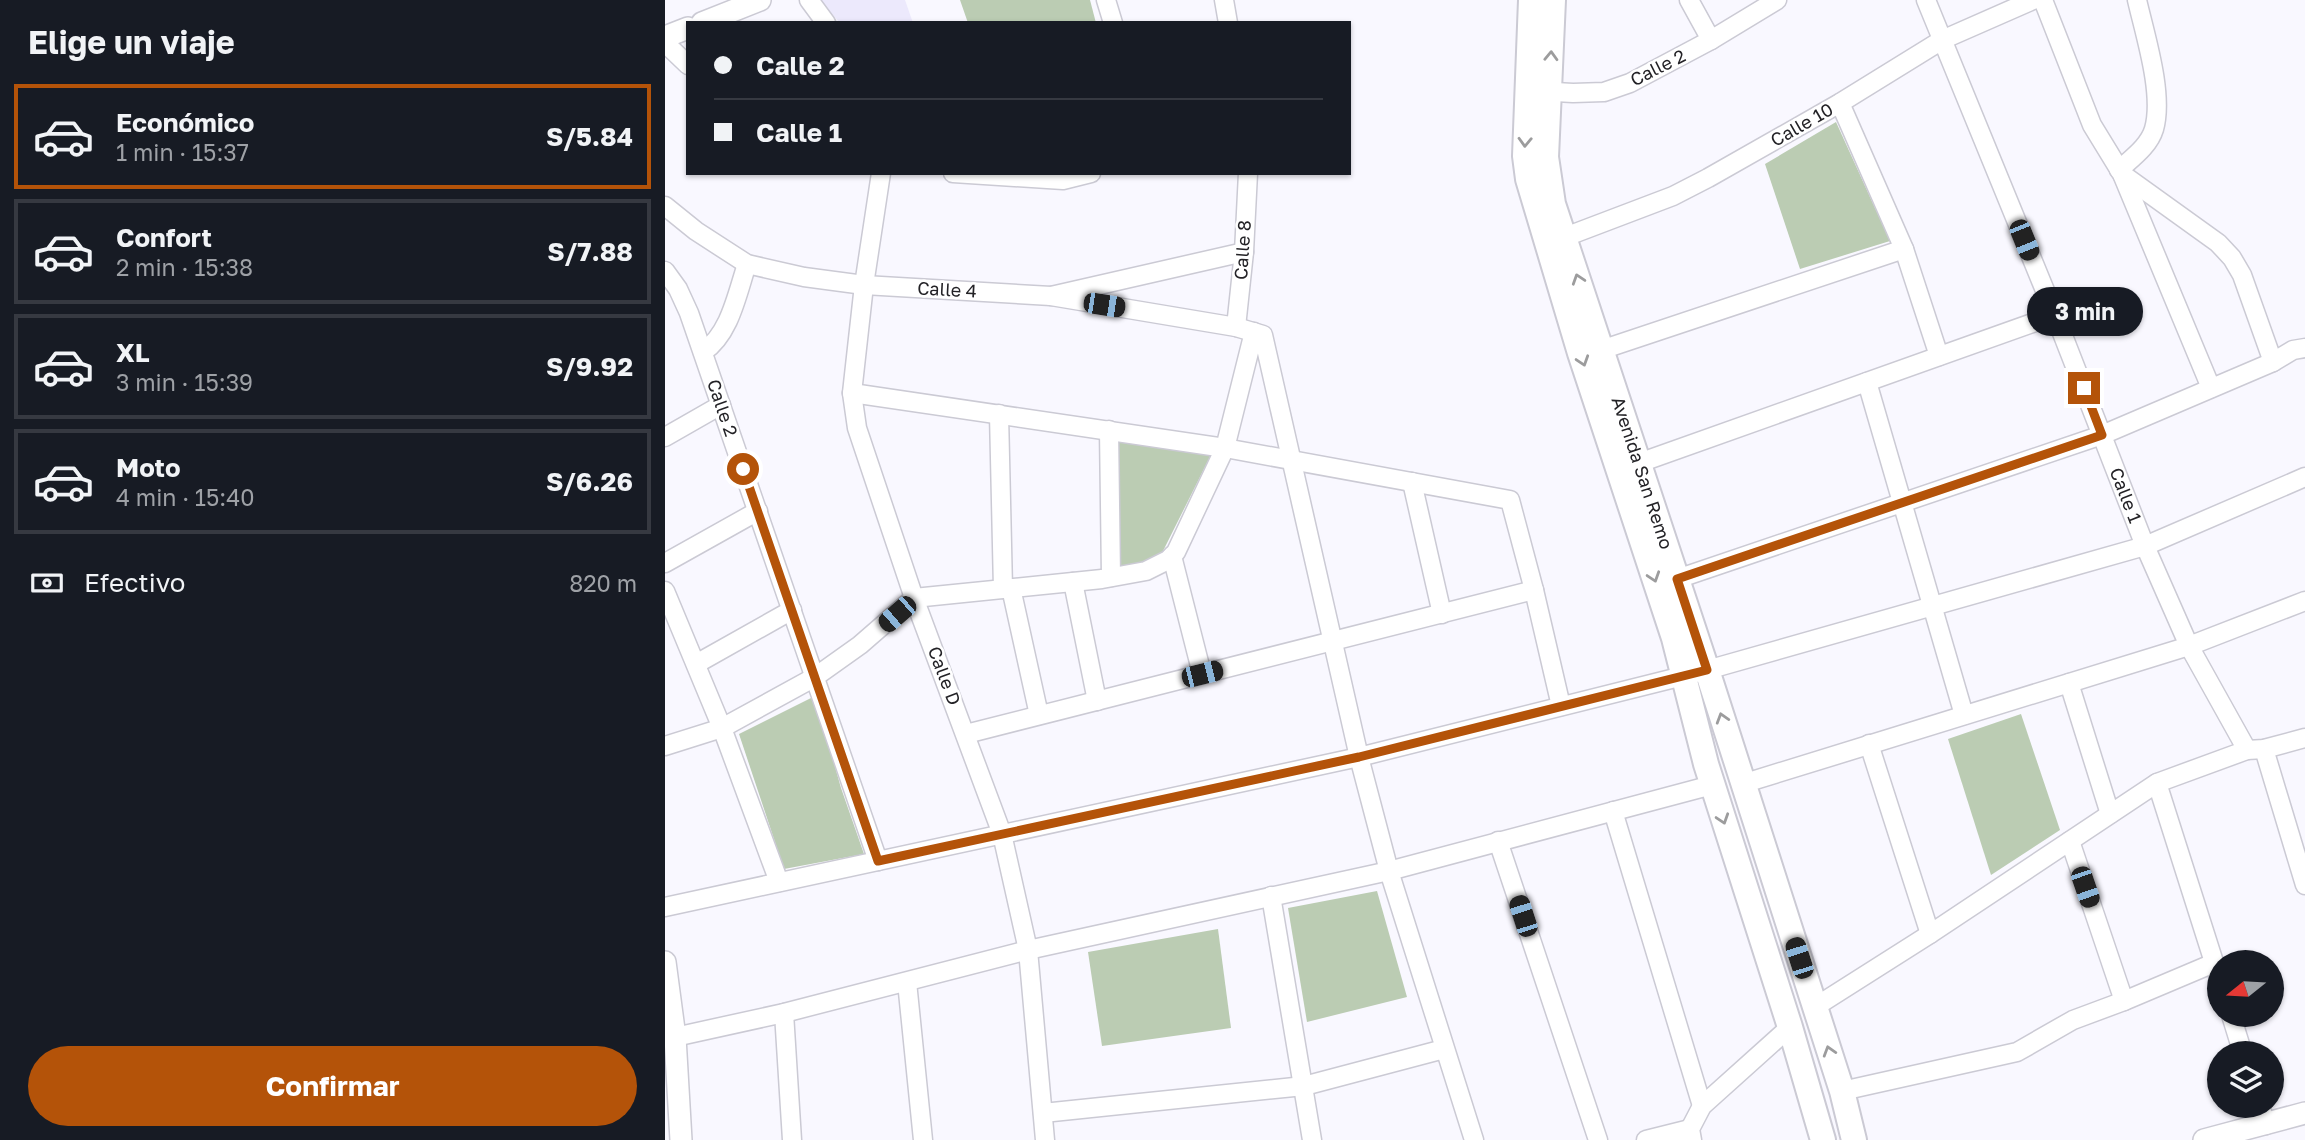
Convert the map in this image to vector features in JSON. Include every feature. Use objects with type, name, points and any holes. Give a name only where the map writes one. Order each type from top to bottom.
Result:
[{"type":"main road","name":"Avenida San Remo","points":[[1531,0],[1538,91],[1553,204],[1677,579],[1696,672],[1692,715],[1823,1140]]},
{"type":"main road","name":"Avenida San Remo","points":[[1553,0],[1525,156],[1535,207],[1696,672],[1742,784],[1842,1091],[1854,1140]]},
{"type":"street","points":[[707,21],[760,0]]},
{"type":"street","points":[[809,0],[825,21]]},
{"type":"street","points":[[1106,0],[1112,21]]},
{"type":"street","points":[[1224,0],[1228,21]]},
{"type":"street","points":[[1689,0],[1711,40]]},
{"type":"street","name":"Calle 2","points":[[1538,91],[1604,92],[1630,83],[1711,40],[1777,0]]},
{"type":"street","name":"Calle 1","points":[[1926,0],[2055,315],[2145,547],[2189,646],[2256,750],[2305,885]]},
{"type":"street","name":"Calle 10","points":[[1565,237],[1685,190],[1840,103],[1942,40],[2033,0]]},
{"type":"street","points":[[2043,0],[2092,125],[2121,172],[2211,388]]},
{"type":"street","points":[[2121,172],[2154,130],[2157,111],[2156,90],[2137,0]]},
{"type":"street","points":[[665,37],[686,29]]},
{"type":"street","points":[[665,43],[686,63]]},
{"type":"street","points":[[1840,103],[1904,249],[1939,356]]},
{"type":"street","points":[[2121,172],[2218,243],[2232,258],[2242,275],[2273,362]]},
{"type":"street","name":"Calle D","points":[[881,175],[864,285],[852,393],[857,428],[915,598],[1002,834],[1028,950],[1045,1140]]},
{"type":"street","points":[[984,175],[1063,180],[1083,175]]},
{"type":"street","name":"Calle 8","points":[[1172,556],[1224,448],[1245,330],[1244,252],[1248,175]]},
{"type":"street","name":"Calle 4","points":[[665,206],[696,231],[747,264],[804,277],[864,285],[1051,296],[1244,252]]},
{"type":"street","points":[[1601,350],[1904,249]]},
{"type":"street","points":[[703,352],[713,346],[723,333],[747,264]]},
{"type":"street","name":"Calle 2","points":[[665,271],[678,289],[689,313],[878,861]]},
{"type":"street","points":[[1051,296],[1263,335],[1359,757],[1389,871],[1474,1140]]},
{"type":"street","points":[[1639,463],[2055,315]]},
{"type":"street","points":[[1677,579],[2102,435],[2273,362],[2293,350],[2305,348]]},
{"type":"street","points":[[1867,383],[1964,715]]},
{"type":"street","points":[[852,393],[1224,448],[1510,500],[1561,706]]},
{"type":"street","points":[[665,437],[721,405]]},
{"type":"street","points":[[999,414],[1007,588],[1039,715]]},
{"type":"street","points":[[1109,430],[1111,577]]},
{"type":"street","points":[[665,907],[1359,757],[1696,672],[2145,547],[2305,477]]},
{"type":"street","points":[[1412,482],[1442,614]]},
{"type":"street","points":[[665,563],[758,512]]},
{"type":"street","points":[[665,746],[722,728],[815,677],[860,645],[915,598],[1111,577],[1146,571],[1172,556],[1202,674]]},
{"type":"street","points":[[1073,582],[1097,701]]},
{"type":"street","points":[[966,734],[1534,590]]},
{"type":"street","points":[[665,591],[697,664],[779,882]]},
{"type":"street","points":[[1742,784],[2189,646],[2305,601]]},
{"type":"street","points":[[697,664],[792,610]]},
{"type":"street","points":[[2069,683],[2110,814]]},
{"type":"street","points":[[1815,1007],[2157,783],[2256,750],[2305,738]]},
{"type":"street","points":[[1869,744],[1930,934]]},
{"type":"street","points":[[2157,783],[2211,950]]},
{"type":"street","points":[[675,1037],[784,1013],[1028,950],[1389,871],[1712,785]]},
{"type":"street","points":[[1613,811],[1702,1105]]},
{"type":"street","points":[[1498,841],[1598,1140]]},
{"type":"street","points":[[2070,841],[2124,1001]]},
{"type":"street","points":[[1271,897],[1313,1140]]},
{"type":"street","points":[[666,971],[675,1037],[681,1140]]},
{"type":"street","points":[[1842,1091],[2017,1052],[2073,1020],[2207,973]]},
{"type":"street","points":[[907,982],[923,1140]]},
{"type":"street","points":[[784,1013],[792,1140]]},
{"type":"street","points":[[1646,1140],[1691,1135],[1702,1105],[1790,1027]]},
{"type":"street","points":[[1043,1113],[1304,1086],[1444,1049]]},
{"type":"street","points":[[2284,1115],[2305,1114]]},
{"type":"street","points":[[2204,1140],[2258,1118]]},
{"type":"shaded area","points":[[820,0],[905,0],[912,21],[838,21]]},
{"type":"green space","points":[[960,0],[1090,0],[1095,21],[967,21]]},
{"type":"green space","points":[[1836,122],[1890,241],[1800,269],[1765,164]]},
{"type":"green space","points":[[1114,440],[1212,453],[1161,555],[1144,563],[1115,569]]},
{"type":"green space","points":[[815,696],[841,788],[864,854],[784,869],[739,734]]},
{"type":"green space","points":[[2021,714],[2060,830],[1991,875],[1948,739]]},
{"type":"green space","points":[[1377,891],[1407,997],[1307,1022],[1288,908]]},
{"type":"green space","points":[[1218,929],[1231,1028],[1102,1046],[1088,952]]},
{"type":"route","points":[[743,469],[878,861],[1359,757],[1707,670],[1677,579],[2102,435],[2084,388]]}]
